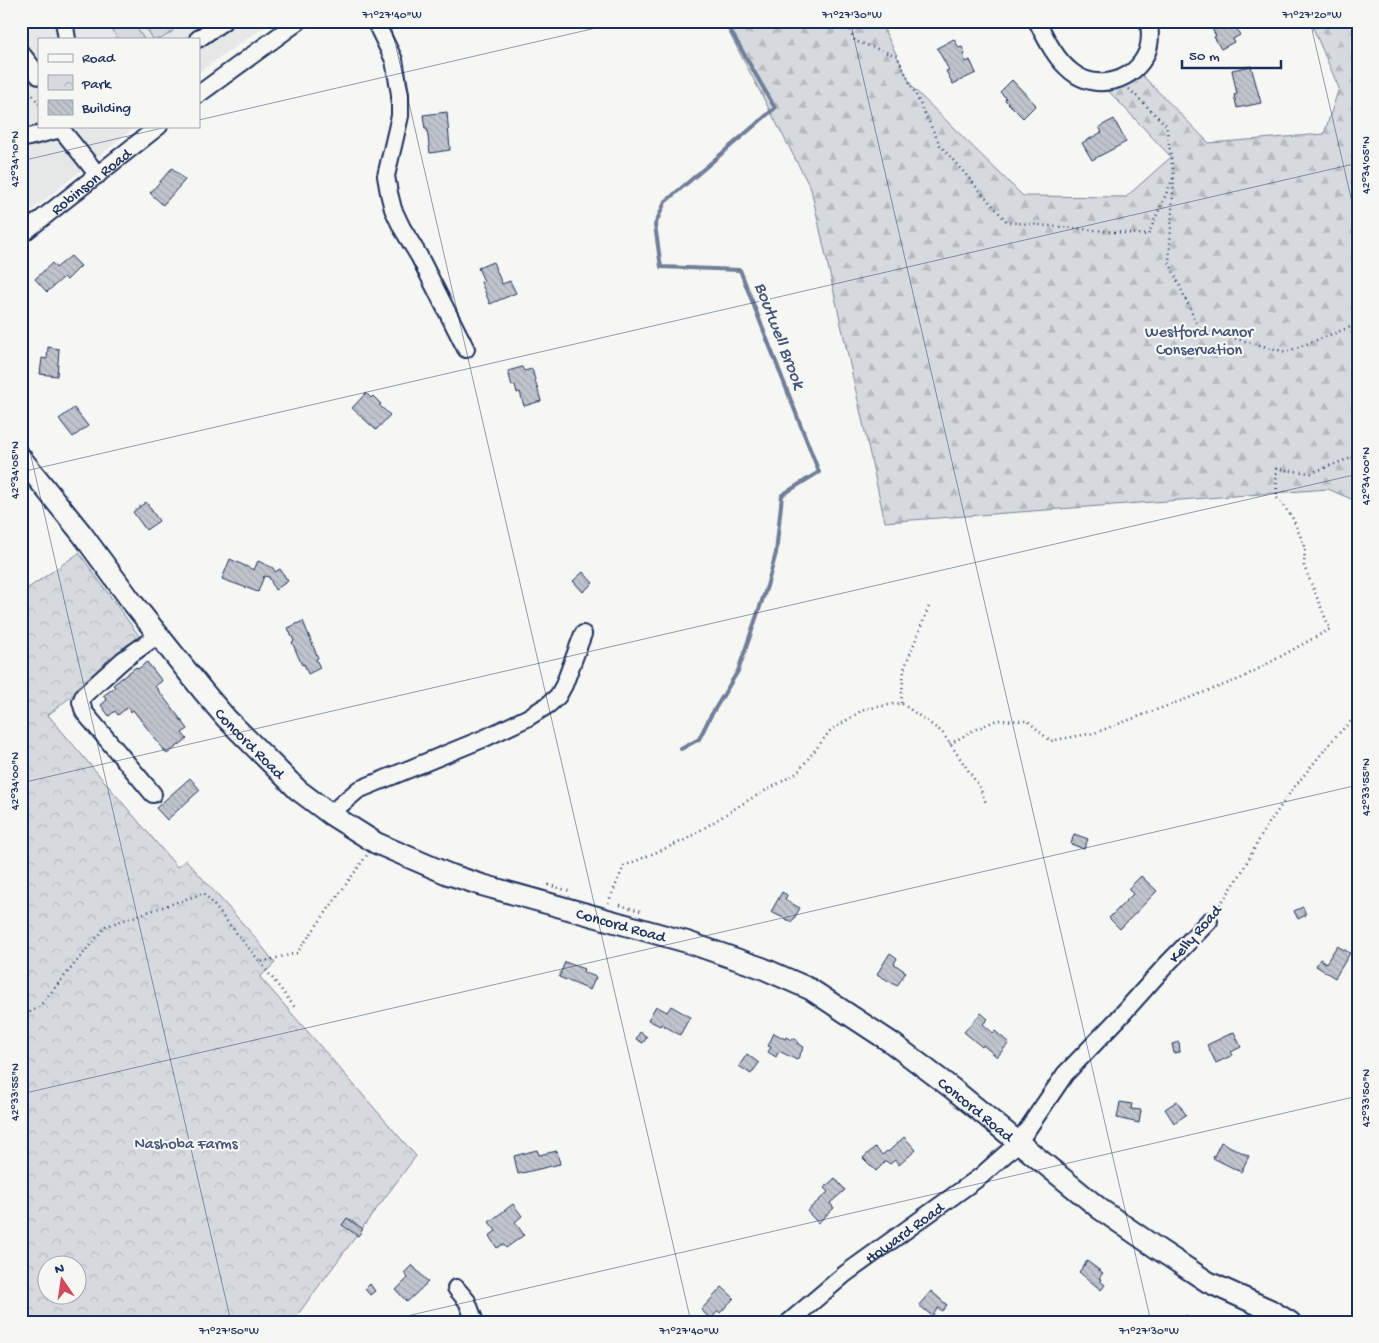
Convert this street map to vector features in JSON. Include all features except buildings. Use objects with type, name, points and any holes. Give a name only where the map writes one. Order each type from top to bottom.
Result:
[{"type":"main road","name":"Concord Road","points":[[21,458],[226,718],[298,790],[330,814],[376,843],[456,877],[687,942],[762,968],[810,989],[892,1043],[953,1089],[1100,1209],[1208,1282],[1270,1310],[1290,1322]]},
{"type":"street","points":[[199,38],[224,21]]},
{"type":"street","points":[[200,93],[299,21]]},
{"type":"street","points":[[375,21],[394,60],[400,94],[400,116],[386,176],[389,193],[402,228],[419,256],[466,349]]},
{"type":"street","points":[[1037,21],[1059,59],[1073,73],[1090,81],[1110,82],[1119,79],[1136,68],[1146,52],[1150,33],[1149,21]]},
{"type":"street","points":[[58,22],[66,38]]},
{"type":"street","points":[[21,53],[38,75]]},
{"type":"street","points":[[21,139],[60,128],[98,175]]},
{"type":"street","name":"Robinson Road","points":[[21,235],[157,128]]},
{"type":"street","points":[[153,794],[84,712],[81,702],[84,695],[103,677],[158,634]]},
{"type":"street","points":[[330,814],[358,790],[485,738],[527,718],[548,705],[558,696],[564,685],[583,634]]},
{"type":"street","name":"Kelly Road","points":[[1018,1143],[1065,1074],[1209,921]]},
{"type":"street","name":"Howard Road","points":[[790,1322],[845,1274],[981,1176],[1018,1143]]},
{"type":"street","points":[[456,1288],[467,1301],[475,1322]]},
{"type":"path","points":[[37,21],[58,22]]},
{"type":"path","points":[[846,21],[855,41],[898,56],[940,145],[1007,222],[1148,235],[1174,176]]},
{"type":"path","points":[[21,79],[38,103]]},
{"type":"path","points":[[1119,79],[1166,125],[1174,176],[1169,262],[1199,329],[1286,352],[1358,324]]},
{"type":"path","points":[[950,744],[996,720],[1028,721],[1050,741],[1094,733],[1240,678],[1330,629],[1304,566],[1305,547],[1292,517],[1277,498],[1276,469],[1311,473],[1358,455]]},
{"type":"path","points":[[901,703],[904,669],[930,604]]},
{"type":"path","points":[[608,903],[624,866],[685,840],[747,801],[797,773],[830,731],[864,709],[901,703],[942,732],[979,786],[986,803]]},
{"type":"path","name":"Kelly Road","points":[[1209,921],[1239,877],[1265,829],[1292,790],[1336,736],[1358,714]]},
{"type":"path","points":[[260,962],[298,953],[376,843]]},
{"type":"path","points":[[547,885],[573,892]]},
{"type":"path","points":[[21,1017],[39,1007],[106,926],[204,893],[296,1009]]},
{"type":"path","points":[[602,902],[648,913]]},
{"type":"shaded area","points":[[21,21],[273,21],[200,71],[200,38],[38,38],[38,128],[134,128],[21,219]]},
{"type":"green space","points":[[106,21],[132,21],[143,38],[117,38]]},
{"type":"green space","points":[[142,21],[167,21],[173,31],[162,38],[152,38]]},
{"type":"green space","name":"Westford Manor Conservation","points":[[723,21],[880,21],[912,87],[1023,196],[1126,197],[1171,157],[1100,82],[1135,68],[1209,143],[1324,134],[1339,88],[1310,21],[1358,21],[1358,502],[1328,489],[885,522],[811,189]]},
{"type":"green space","name":"Nashoba Farms","points":[[79,553],[142,640],[48,715],[177,867],[186,860],[253,935],[275,963],[260,977],[416,1156],[292,1322],[21,1322],[21,593]]},
{"type":"waterway","name":"Boutwell Brook","points":[[681,749],[699,739],[738,671],[767,586],[776,553],[782,495],[819,472],[740,270],[661,267],[655,225],[665,202],[775,108],[725,21]]}]
